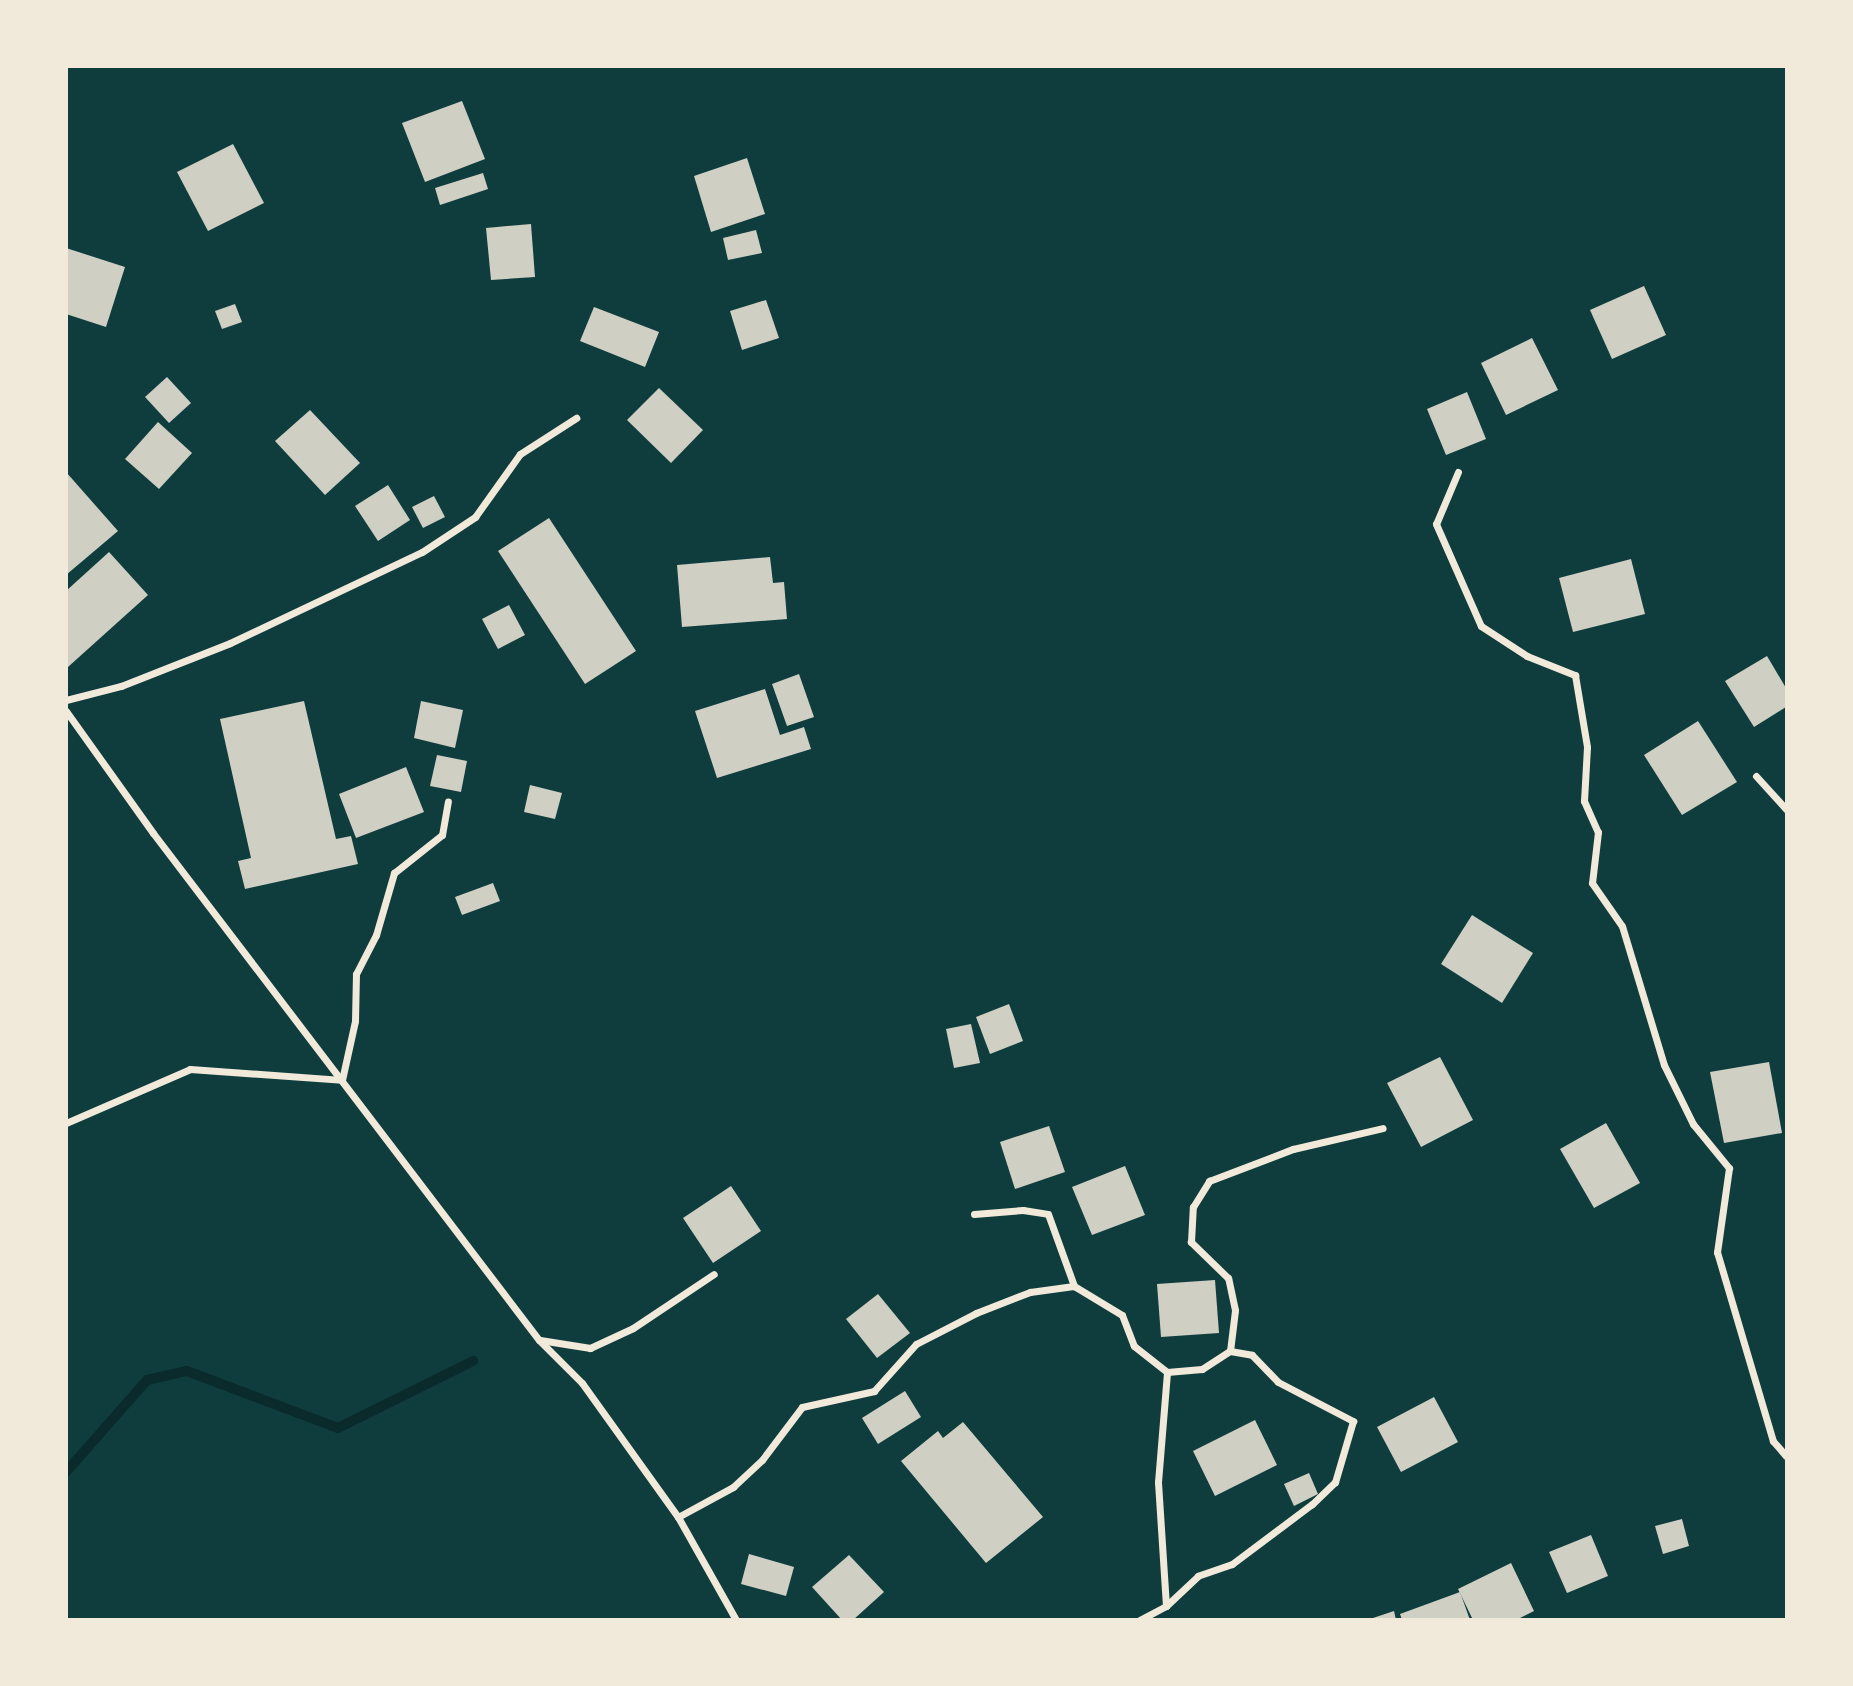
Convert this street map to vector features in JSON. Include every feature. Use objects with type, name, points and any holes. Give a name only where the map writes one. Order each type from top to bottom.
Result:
[{"type":"street","points":[[66,701],[121,686],[230,643],[422,552],[475,517],[520,454],[576,418]]},
{"type":"street","points":[[1458,472],[1436,524],[1481,626],[1527,656],[1575,675],[1587,747],[1584,802],[1598,832],[1592,883],[1622,926],[1664,1065],[1693,1124],[1729,1168],[1717,1252],[1773,1441],[1787,1456]]},
{"type":"street","points":[[66,712],[153,834],[539,1340],[582,1383],[678,1517],[736,1619]]},
{"type":"street","points":[[1756,776],[1787,809]]},
{"type":"street","points":[[342,1080],[355,1021],[356,974],[376,935],[394,873],[442,835],[448,802]]},
{"type":"street","points":[[66,1123],[190,1069],[342,1080]]},
{"type":"street","points":[[1230,1351],[1235,1310],[1228,1278],[1191,1242],[1193,1208],[1209,1181],[1293,1149],[1383,1128]]},
{"type":"street","points":[[974,1214],[1023,1210],[1048,1214],[1074,1286]]},
{"type":"street","points":[[539,1340],[590,1348],[633,1328],[713,1274]]},
{"type":"street","points":[[678,1517],[733,1487],[761,1460],[802,1407],[874,1391],[916,1344],[976,1313],[1030,1292],[1074,1286],[1122,1315],[1134,1346],[1167,1372],[1202,1369],[1230,1351],[1252,1355],[1278,1382],[1353,1420],[1335,1482],[1327,1490],[1232,1564],[1198,1576],[1166,1606],[1140,1619]]},
{"type":"street","points":[[1166,1606],[1158,1482],[1167,1372]]},
{"type":"building","points":[[462,101],[485,159],[425,182],[402,123]]},
{"type":"building","points":[[233,144],[264,203],[208,231],[177,172]]},
{"type":"building","points":[[747,158],[765,214],[711,232],[694,176]]},
{"type":"building","points":[[483,173],[488,189],[440,205],[435,188]]},
{"type":"building","points":[[531,224],[535,277],[491,280],[486,228]]},
{"type":"building","points":[[756,230],[762,253],[728,260],[723,238]]},
{"type":"building","points":[[66,248],[125,267],[106,327],[66,314]]},
{"type":"building","points":[[1644,286],[1666,335],[1612,359],[1590,310]]},
{"type":"building","points":[[766,300],[779,338],[742,350],[730,311]]},
{"type":"building","points":[[235,304],[242,322],[222,329],[215,311]]},
{"type":"building","points":[[594,307],[659,332],[645,367],[580,341]]},
{"type":"building","points":[[1532,338],[1558,390],[1506,415],[1481,363]]},
{"type":"building","points":[[167,377],[191,403],[169,423],[145,397]]},
{"type":"building","points":[[659,388],[703,430],[671,463],[627,420]]},
{"type":"building","points":[[1467,392],[1486,439],[1446,455],[1427,409]]},
{"type":"building","points":[[310,410],[360,463],[325,495],[275,441]]},
{"type":"building","points":[[158,422],[192,453],[159,489],[125,459]]},
{"type":"building","points":[[66,472],[118,531],[66,575]]},
{"type":"building","points":[[388,485],[410,520],[378,541],[355,506]]},
{"type":"building","points":[[434,496],[445,517],[423,528],[412,507]]},
{"type":"building","points":[[549,518],[636,651],[585,684],[498,551]]},
{"type":"building","points":[[109,552],[148,595],[68,667],[66,591]]},
{"type":"building","points":[[770,557],[773,583],[784,582],[787,619],[682,627],[677,565]]},
{"type":"building","points":[[1631,559],[1645,614],[1573,632],[1559,578]]},
{"type":"building","points":[[509,605],[525,635],[498,649],[482,619]]},
{"type":"building","points":[[1767,656],[1786,688],[1786,707],[1754,727],[1725,681]]},
{"type":"building","points":[[799,674],[814,717],[787,726],[772,684]]},
{"type":"building","points":[[765,689],[780,735],[804,727],[811,749],[717,778],[695,711]]},
{"type":"building","points":[[304,701],[336,839],[351,836],[358,864],[245,889],[238,861],[251,858],[220,719]]},
{"type":"building","points":[[421,701],[463,710],[455,748],[414,738]]},
{"type":"building","points":[[1698,721],[1737,782],[1682,815],[1644,755]]},
{"type":"building","points":[[437,755],[467,761],[461,792],[430,786]]},
{"type":"building","points":[[406,767],[424,812],[356,838],[339,794]]},
{"type":"building","points":[[530,785],[562,793],[555,819],[524,812]]},
{"type":"building","points":[[493,883],[500,901],[462,915],[455,897]]},
{"type":"building","points":[[1472,915],[1533,953],[1502,1003],[1441,964]]},
{"type":"building","points":[[1009,1004],[1023,1041],[990,1054],[976,1017]]},
{"type":"building","points":[[971,1024],[980,1063],[954,1068],[946,1029]]},
{"type":"building","points":[[1440,1057],[1473,1120],[1421,1147],[1387,1083]]},
{"type":"building","points":[[1769,1062],[1782,1133],[1724,1143],[1710,1072]]},
{"type":"building","points":[[1606,1123],[1640,1183],[1594,1208],[1560,1149]]},
{"type":"building","points":[[1049,1126],[1065,1172],[1015,1189],[1000,1142]]},
{"type":"building","points":[[1125,1166],[1145,1215],[1092,1235],[1072,1187]]},
{"type":"building","points":[[731,1186],[761,1231],[713,1263],[683,1218]]},
{"type":"building","points":[[1215,1280],[1219,1333],[1161,1337],[1157,1284]]},
{"type":"building","points":[[878,1294],[910,1333],[877,1358],[846,1319]]},
{"type":"building","points":[[905,1391],[921,1417],[878,1444],[862,1418]]},
{"type":"building","points":[[1434,1397],[1458,1442],[1401,1472],[1377,1427]]},
{"type":"building","points":[[1255,1420],[1277,1465],[1215,1496],[1193,1451]]},
{"type":"building","points":[[963,1422],[1043,1517],[986,1563],[901,1461],[938,1431],[943,1438]]},
{"type":"building","points":[[1309,1473],[1318,1494],[1294,1506],[1284,1484]]},
{"type":"building","points":[[1682,1519],[1689,1546],[1663,1554],[1655,1526]]},
{"type":"building","points":[[1591,1535],[1608,1576],[1567,1593],[1549,1552]]},
{"type":"building","points":[[749,1554],[794,1567],[786,1596],[741,1584]]},
{"type":"building","points":[[849,1555],[884,1592],[853,1620],[842,1620],[812,1587]]},
{"type":"building","points":[[1511,1563],[1534,1611],[1516,1620],[1473,1620],[1458,1589]]},
{"type":"building","points":[[1460,1592],[1470,1620],[1402,1620],[1400,1614]]},
{"type":"building","points":[[1394,1611],[1396,1620],[1370,1620],[1370,1619]]},
{"type":"waterway","points":[[66,1472],[147,1380],[187,1371],[338,1428],[473,1361]]}]
